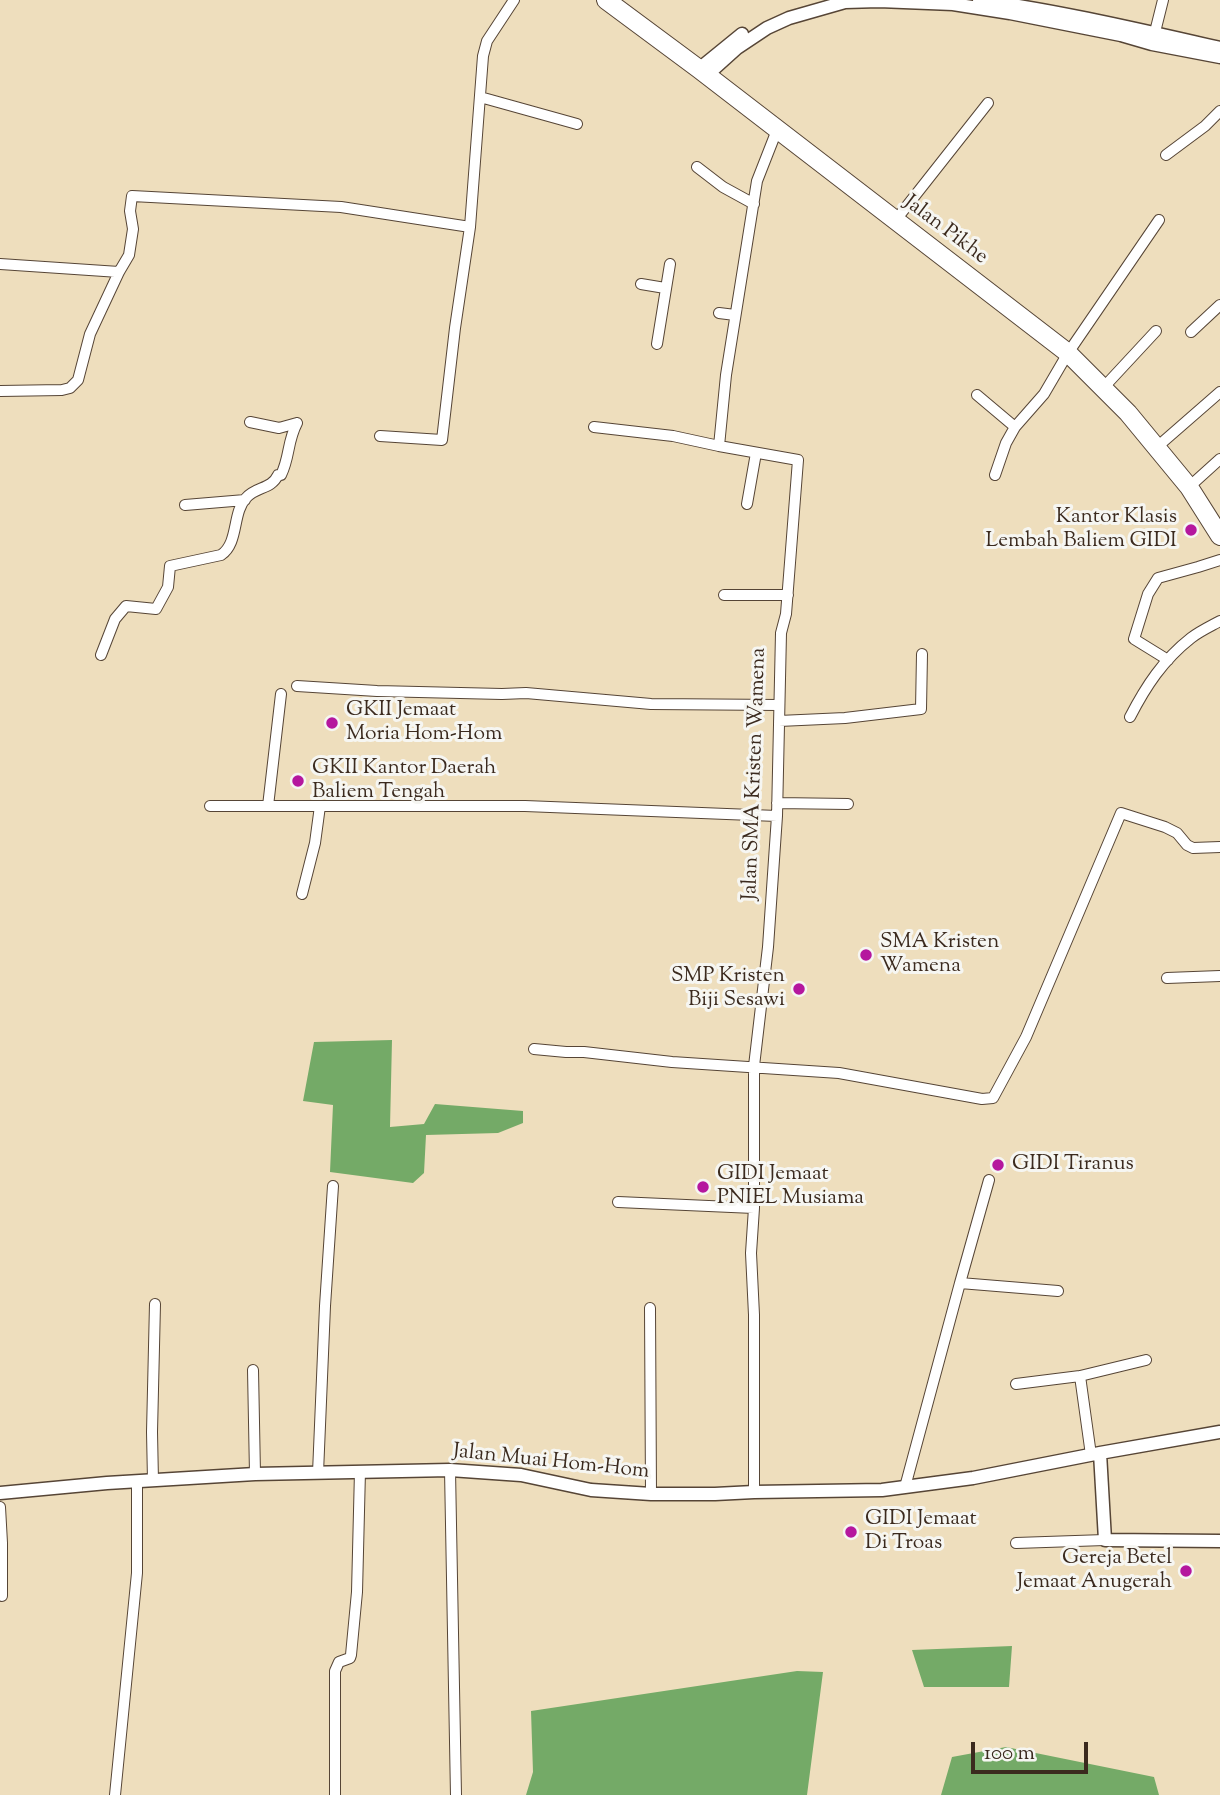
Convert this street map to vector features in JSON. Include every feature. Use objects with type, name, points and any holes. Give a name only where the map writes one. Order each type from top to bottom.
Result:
[{"type":"highway","name":"Jalan Pikhe","points":[[606,0],[1068,353],[1104,387],[1157,447],[1189,487],[1220,536]]},
{"type":"street","points":[[380,436],[442,440],[470,227],[483,56],[486,41],[514,0]]},
{"type":"street","points":[[703,72],[731,43],[761,21],[785,10],[822,0]]},
{"type":"street","points":[[979,0],[1155,32],[1220,57]]},
{"type":"street","points":[[1155,32],[1163,0]]},
{"type":"street","points":[[703,72],[766,28],[789,18],[845,2],[953,2],[1121,35],[1152,44],[1220,48]]},
{"type":"street","points":[[480,97],[577,124]]},
{"type":"street","points":[[895,221],[988,103]]},
{"type":"street","points":[[1166,155],[1205,126],[1220,111]]},
{"type":"street","points":[[719,446],[726,375],[757,181],[777,130]]},
{"type":"street","points":[[697,167],[723,187],[754,204]]},
{"type":"street","points":[[0,391],[62,390],[78,380],[90,334],[129,255],[133,229],[130,211],[132,196],[341,206],[470,227]]},
{"type":"street","points":[[995,475],[1006,443],[1015,427],[1044,394],[1068,353],[1159,220]]},
{"type":"street","points":[[0,264],[119,272]]},
{"type":"street","points":[[657,344],[670,264]]},
{"type":"street","points":[[641,284],[665,288]]},
{"type":"street","points":[[1191,332],[1220,306]]},
{"type":"street","points":[[719,313],[735,315]]},
{"type":"street","points":[[1104,387],[1156,331]]},
{"type":"street","points":[[1157,447],[1220,392]]},
{"type":"street","points":[[976,395],[1015,427]]},
{"type":"street","points":[[100,655],[115,619],[126,606],[156,609],[168,587],[170,566],[225,552],[245,500],[255,491],[272,484],[278,475],[281,475],[287,464],[290,437],[297,423],[279,428],[250,422]]},
{"type":"street","name":"Jalan SMA Kristen Wamena","points":[[594,427],[673,436],[798,460],[788,595],[781,633],[777,816],[768,947],[754,1066],[754,1208],[751,1254],[754,1315],[754,1492]]},
{"type":"street","points":[[747,504],[756,453]]},
{"type":"street","points":[[1189,487],[1220,459]]},
{"type":"street","points":[[185,505],[245,500]]},
{"type":"street","points":[[1168,660],[1134,639],[1148,594],[1158,578],[1220,560]]},
{"type":"street","points":[[724,595],[788,595]]},
{"type":"street","points":[[1130,717],[1146,687],[1168,660],[1192,637],[1220,621]]},
{"type":"street","points":[[779,721],[845,718],[921,709],[922,654]]},
{"type":"street","points":[[297,686],[377,691],[526,693],[651,704],[779,705]]},
{"type":"street","points":[[268,806],[281,694]]},
{"type":"street","points":[[777,803],[848,804]]},
{"type":"street","points":[[210,806],[525,806],[777,816]]},
{"type":"street","points":[[302,894],[315,843],[320,806]]},
{"type":"street","points":[[534,1049],[839,1073],[993,1098],[1026,1037],[1121,813],[1165,827],[1177,833],[1193,848],[1220,846]]},
{"type":"street","points":[[1167,978],[1220,975]]},
{"type":"street","points":[[905,1488],[989,1180]]},
{"type":"street","points":[[318,1473],[333,1186]]},
{"type":"street","points":[[618,1202],[754,1208]]},
{"type":"street","points":[[960,1283],[1058,1291]]},
{"type":"street","points":[[153,1481],[155,1304]]},
{"type":"street","points":[[650,1308],[651,1494]]},
{"type":"street","points":[[1016,1384],[1080,1376],[1146,1360]]},
{"type":"street","points":[[253,1370],[255,1474]]},
{"type":"street","points":[[1080,1376],[1095,1454],[1105,1540]]},
{"type":"street","name":"Jalan Muai Hom-Hom","points":[[0,1493],[255,1474],[450,1470],[521,1475],[591,1490],[651,1494],[882,1490],[973,1478],[1220,1433]]},
{"type":"street","points":[[450,1470],[456,1795]]},
{"type":"street","points":[[335,1795],[335,1671],[339,1662],[351,1656],[357,1592],[360,1471]]},
{"type":"street","points":[[115,1795],[137,1573],[137,1482]]},
{"type":"street","points":[[0,1507],[2,1596]]},
{"type":"street","points":[[1016,1543],[1105,1540],[1220,1541]]},
{"type":"green space","points":[[392,1040],[390,1127],[424,1124],[435,1104],[523,1111],[523,1123],[498,1133],[426,1135],[424,1173],[413,1183],[330,1172],[333,1105],[303,1101],[314,1042]]},
{"type":"green space","points":[[1012,1646],[1009,1687],[924,1687],[912,1650]]},
{"type":"green space","points":[[797,1671],[823,1672],[807,1795],[526,1795],[533,1772],[531,1711]]},
{"type":"green space","points":[[1006,1747],[1154,1777],[1159,1795],[941,1795],[952,1757]]},
{"type":"place","name":"Kantor Klasis Lembah Baliem GIDI","points":[[1191,530]]},
{"type":"place","name":"GKII Jemaat Moria Hom-Hom","points":[[332,723]]},
{"type":"place","name":"GKII Kantor Daerah Baliem Tengah","points":[[298,781]]},
{"type":"place","name":"SMA Kristen Wamena","points":[[866,955]]},
{"type":"place","name":"SMP Kristen Biji Sesawi","points":[[799,989]]},
{"type":"place","name":"GIDI Tiranus","points":[[998,1165]]},
{"type":"place","name":"GIDI Jemaat PNIEL Musiama","points":[[703,1187]]},
{"type":"place","name":"GIDI Jemaat Di Troas","points":[[851,1532]]},
{"type":"place","name":"Gereja Betel Jemaat Anugerah","points":[[1186,1571]]}]
